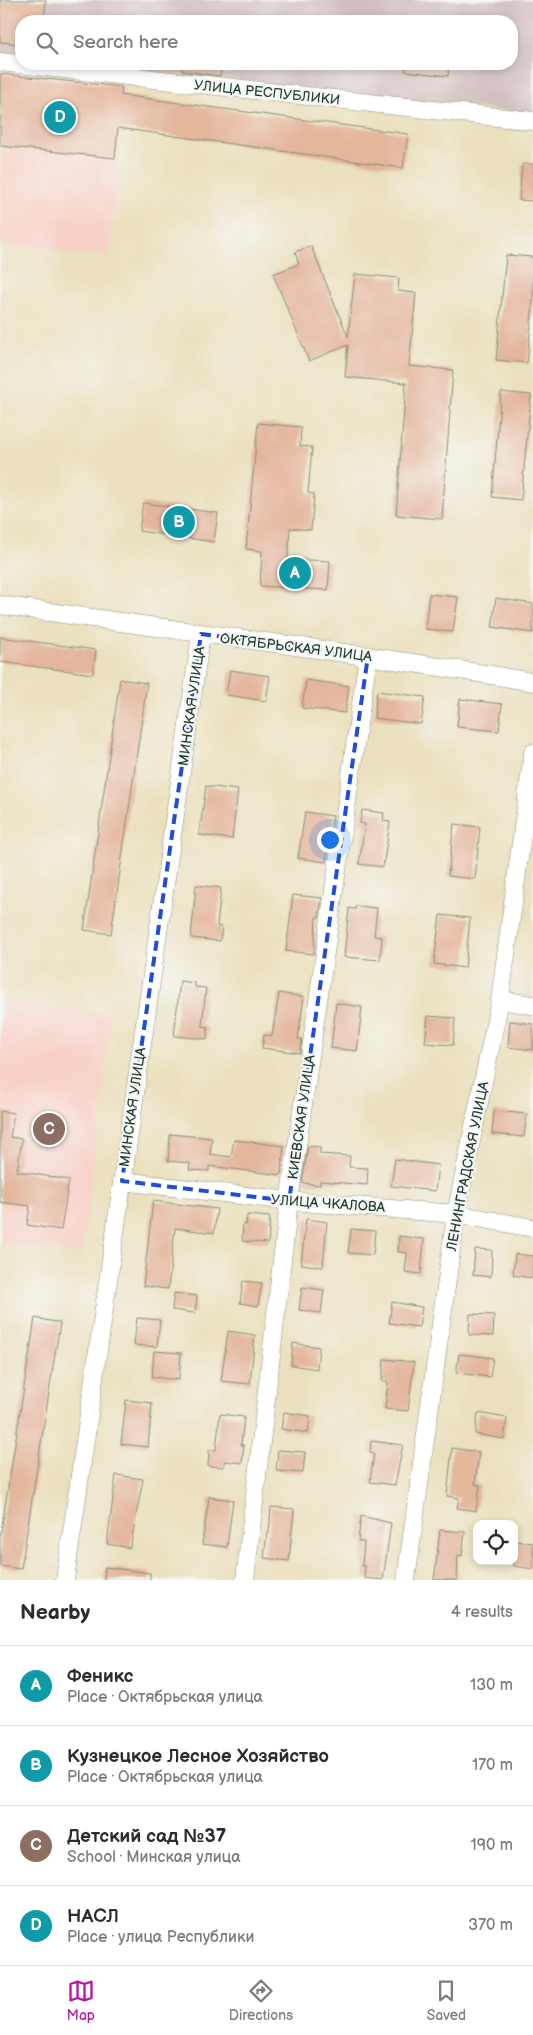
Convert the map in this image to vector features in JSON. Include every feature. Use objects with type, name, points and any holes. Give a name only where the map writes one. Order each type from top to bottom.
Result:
[{"type":"street","name":"УЛИЦА РЕСПУБЛИКИ","points":[[0,62],[15,64]]},
{"type":"street","name":"УЛИЦА РЕСПУБЛИКИ","points":[[72,70],[533,121]]},
{"type":"street","name":"ОКТЯБРЬСКАЯ УЛИЦА","points":[[0,604],[368,656],[533,682]]},
{"type":"street","name":"МИНСКАЯ УЛИЦА","points":[[65,1580],[202,634]]},
{"type":"street","name":"КИЕВСКАЯ УЛИЦА","points":[[245,1580],[289,1201],[368,656]]},
{"type":"street","name":"ЛЕНИНГРАДСКАЯ УЛИЦА","points":[[406,1580],[456,1214],[500,1000],[533,752]]},
{"type":"street","points":[[500,1000],[533,1005]]},
{"type":"street","name":"УЛИЦА ЧКАЛОВА","points":[[122,1181],[289,1201],[456,1214],[533,1228]]},
{"type":"highlighted area","points":[[201,634],[368,656],[289,1201],[122,1181]]},
{"type":"shaded area","points":[[0,0],[533,0],[533,114],[144,70],[518,70],[518,15],[15,15],[15,55],[0,53]]},
{"type":"shaded area","points":[[0,70],[126,83],[109,256],[0,245]]},
{"type":"shaded area","points":[[0,1001],[112,1015],[82,1254],[0,1244]]},
{"type":"building","points":[[0,0],[46,0],[45,15],[15,15],[15,43],[0,42]]},
{"type":"building","points":[[182,70],[221,70],[220,76]]},
{"type":"building","points":[[405,70],[448,70],[448,76]]},
{"type":"building","points":[[0,74],[122,87],[121,95],[408,134],[403,168],[118,128],[115,158],[0,146]]},
{"type":"building","points":[[522,164],[533,164],[533,201],[519,200]]},
{"type":"building","points":[[311,246],[348,337],[355,274],[399,278],[398,291],[416,293],[409,366],[453,370],[442,519],[396,515],[406,383],[345,377],[348,345],[309,361],[273,274],[299,264],[295,252]]},
{"type":"building","points":[[506,255],[533,257],[533,302],[527,363],[496,360]]},
{"type":"building","points":[[501,392],[531,395],[521,500],[492,497]]},
{"type":"building","points":[[258,423],[301,427],[300,446],[312,447],[308,493],[314,494],[311,530],[290,528],[288,559],[330,561],[328,590],[260,586],[262,551],[246,549]]},
{"type":"building","points":[[143,503],[218,513],[214,542],[139,531]]},
{"type":"building","points":[[429,594],[458,597],[453,632],[425,629]]},
{"type":"building","points":[[496,598],[533,604],[533,633],[492,627]]},
{"type":"building","points":[[0,637],[96,650],[93,674],[0,662]]},
{"type":"building","points":[[230,670],[270,676],[266,701],[226,695]]},
{"type":"building","points":[[120,679],[147,683],[111,934],[84,930]]},
{"type":"building","points":[[306,680],[349,686],[345,713],[302,708]]},
{"type":"building","points":[[377,691],[425,697],[421,724],[374,718]]},
{"type":"building","points":[[460,699],[502,704],[499,731],[457,727]]},
{"type":"building","points":[[206,786],[238,790],[232,839],[199,835]]},
{"type":"building","points":[[362,810],[384,813],[383,821],[390,822],[383,867],[359,864],[365,824],[360,823]]},
{"type":"building","points":[[305,812],[333,816],[326,862],[298,858]]},
{"type":"building","points":[[454,824],[480,827],[475,879],[448,876]]},
{"type":"building","points":[[196,885],[221,888],[217,926],[222,927],[220,941],[191,938]]},
{"type":"building","points":[[293,895],[322,898],[319,917],[316,917],[314,954],[286,951]]},
{"type":"building","points":[[356,906],[377,908],[374,936],[382,937],[380,960],[344,957],[349,908],[355,909]]},
{"type":"building","points":[[440,915],[470,918],[465,968],[434,964]]},
{"type":"building","points":[[180,981],[195,983],[195,987],[206,988],[202,1026],[208,1027],[207,1039],[174,1036]]},
{"type":"building","points":[[279,993],[304,997],[298,1039],[302,1039],[300,1053],[262,1048],[264,1035],[272,1036]]},
{"type":"building","points":[[336,1003],[362,1007],[357,1051],[331,1048]]},
{"type":"building","points":[[428,1016],[455,1018],[453,1045],[425,1043]]},
{"type":"building","points":[[510,1021],[533,1024],[533,1050],[508,1047]]},
{"type":"building","points":[[0,1111],[14,1113],[10,1137],[22,1139],[17,1171],[69,1180],[61,1230],[27,1225],[30,1206],[0,1202]]},
{"type":"building","points":[[494,1111],[527,1114],[524,1137],[492,1134]]},
{"type":"building","points":[[170,1134],[212,1138],[210,1154],[231,1157],[234,1140],[284,1146],[281,1175],[209,1166],[209,1171],[189,1170],[190,1163],[168,1161]]},
{"type":"building","points":[[308,1146],[320,1147],[320,1154],[350,1156],[349,1167],[368,1168],[367,1185],[320,1181],[320,1185],[302,1183]]},
{"type":"building","points":[[395,1159],[438,1165],[435,1191],[391,1186]]},
{"type":"building","points":[[153,1201],[217,1209],[214,1233],[175,1228],[168,1289],[143,1286]]},
{"type":"building","points":[[247,1215],[270,1217],[268,1243],[242,1241],[243,1224],[246,1225]]},
{"type":"building","points":[[306,1219],[327,1222],[323,1267],[301,1264]]},
{"type":"building","points":[[351,1229],[375,1231],[373,1255],[348,1253]]},
{"type":"building","points":[[399,1236],[424,1239],[421,1274],[405,1272],[407,1253],[398,1252]]},
{"type":"building","points":[[475,1249],[492,1250],[491,1277],[473,1275]]},
{"type":"building","points":[[515,1254],[533,1256],[532,1278],[513,1275]]},
{"type":"building","points":[[243,1281],[262,1283],[258,1306],[240,1303]]},
{"type":"building","points":[[302,1287],[324,1290],[321,1313],[299,1310]]},
{"type":"building","points":[[174,1293],[197,1296],[195,1313],[172,1310]]},
{"type":"building","points":[[392,1302],[422,1307],[419,1327],[389,1323]]},
{"type":"building","points":[[470,1314],[494,1315],[493,1336],[469,1335]]},
{"type":"building","points":[[35,1318],[60,1323],[21,1569],[0,1566],[0,1538]]},
{"type":"building","points":[[137,1318],[160,1320],[157,1347],[134,1345]]},
{"type":"building","points":[[228,1331],[255,1335],[250,1384],[221,1381]]},
{"type":"building","points":[[293,1343],[319,1347],[317,1369],[291,1365]]},
{"type":"building","points":[[154,1351],[181,1353],[179,1380],[152,1377]]},
{"type":"building","points":[[459,1354],[493,1358],[490,1377],[456,1373]]},
{"type":"building","points":[[384,1359],[414,1362],[408,1411],[385,1409],[388,1382],[382,1381]]},
{"type":"building","points":[[126,1400],[152,1403],[148,1447],[121,1444]]},
{"type":"building","points":[[284,1412],[310,1416],[308,1433],[281,1429]]},
{"type":"building","points":[[478,1413],[507,1418],[504,1439],[475,1434]]},
{"type":"building","points":[[220,1414],[244,1417],[241,1445],[244,1445],[242,1463],[224,1461],[224,1467],[208,1466],[209,1450],[216,1450]]},
{"type":"building","points":[[371,1441],[403,1445],[395,1485],[370,1482],[374,1453],[370,1452]]},
{"type":"building","points":[[452,1448],[479,1452],[475,1484],[480,1485],[476,1511],[457,1508],[459,1498],[447,1496]]},
{"type":"building","points":[[278,1450],[305,1452],[303,1473],[276,1471]]},
{"type":"building","points":[[116,1475],[143,1479],[130,1548],[107,1544]]},
{"type":"building","points":[[209,1497],[233,1500],[227,1547],[202,1544]]},
{"type":"building","points":[[271,1507],[294,1509],[289,1561],[264,1558],[267,1532],[269,1533]]},
{"type":"building","points":[[361,1516],[391,1523],[383,1580],[364,1578],[365,1566],[362,1566],[364,1542],[358,1541]]},
{"type":"building","points":[[440,1530],[465,1532],[462,1556],[458,1555],[457,1580],[434,1580]]},
{"type":"building","points":[[518,1541],[533,1543],[533,1569],[514,1566],[518,1565]]},
{"type":"building","points":[[105,1567],[150,1573],[150,1580],[104,1580]]},
{"type":"place","name":"НАСЛ","points":[[60,117]]},
{"type":"place","name":"Кузнецкое Лесное Хозяйство","points":[[179,522]]},
{"type":"place","name":"Феникс","points":[[295,573]]},
{"type":"place","name":"Детский сад №37","points":[[49,1129]]}]
